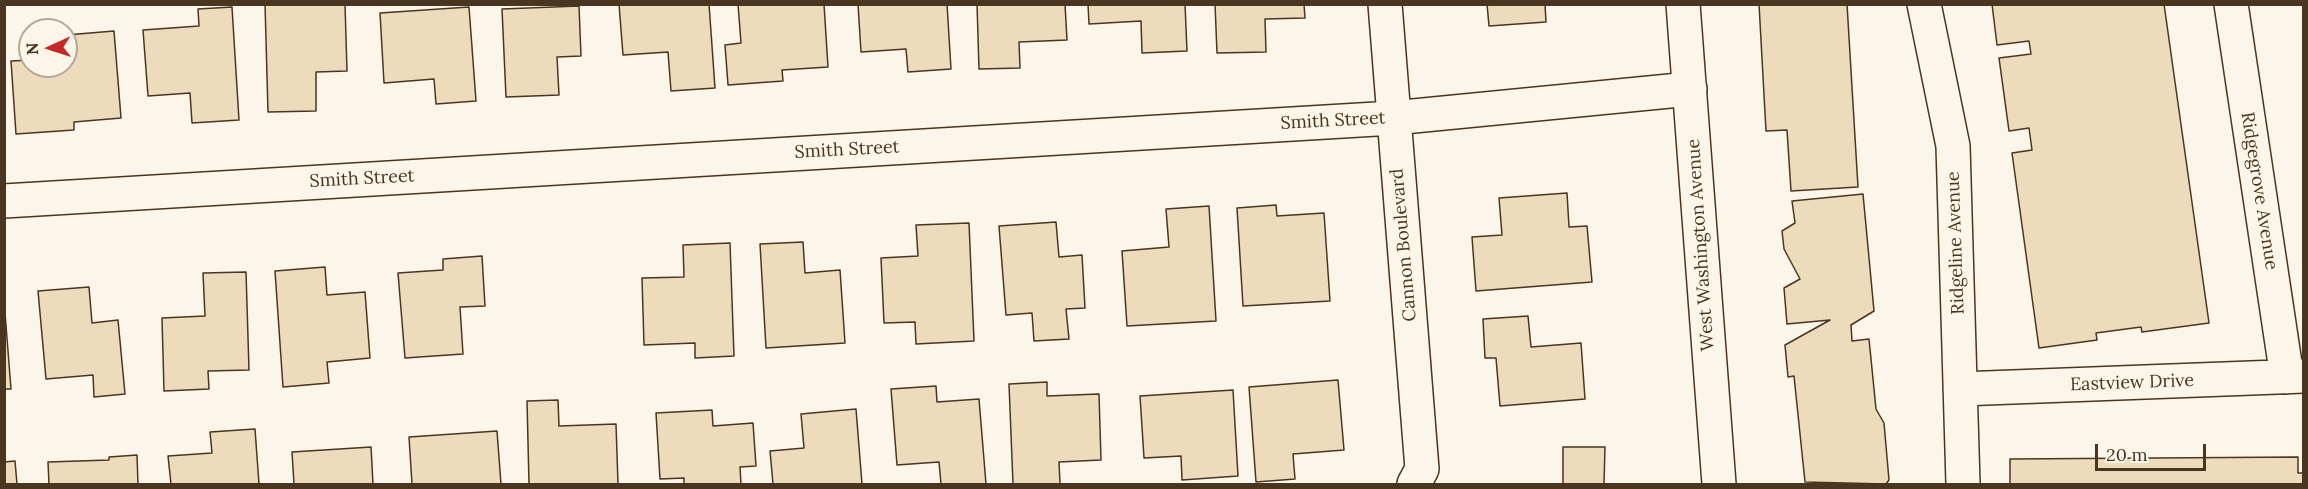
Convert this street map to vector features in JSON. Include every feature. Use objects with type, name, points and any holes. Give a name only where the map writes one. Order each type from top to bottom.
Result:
[{"type":"street","name":"Cannon Boulevard","points":[[1385,4],[1422,469],[1414,484]]},
{"type":"street","name":"West Washington Avenue","points":[[1683,4],[1719,484]]},
{"type":"street","name":"Ridgeline Avenue","points":[[1924,4],[1953,146],[1963,484]]},
{"type":"street","name":"Ridgegrove Avenue","points":[[2231,4],[2295,376]]},
{"type":"street","name":"Smith Street","points":[[4,201],[1393,118],[1689,89]]},
{"type":"street","name":"Eastview Drive","points":[[1960,389],[2295,376]]},
{"type":"building","points":[[265,4],[345,4],[347,71],[316,72],[316,111],[268,112]]},
{"type":"building","points":[[619,4],[709,4],[715,88],[671,91],[668,52],[623,55]]},
{"type":"building","points":[[738,4],[824,4],[828,67],[782,70],[783,81],[728,85],[725,45],[741,43]]},
{"type":"building","points":[[858,4],[947,4],[951,69],[908,72],[906,49],[861,52]]},
{"type":"building","points":[[977,4],[1065,4],[1067,40],[1019,42],[1020,68],[979,69]]},
{"type":"building","points":[[1088,4],[1185,4],[1187,51],[1142,53],[1141,21],[1089,24]]},
{"type":"building","points":[[1215,4],[1304,4],[1305,18],[1265,19],[1266,52],[1217,53]]},
{"type":"building","points":[[1487,4],[1545,4],[1546,22],[1489,26]]},
{"type":"building","points":[[1759,4],[1847,4],[1858,187],[1791,191],[1787,130],[1766,131]]},
{"type":"building","points":[[1992,4],[2164,4],[2209,323],[2142,332],[2141,327],[2096,333],[2097,340],[2039,348],[2012,153],[2032,150],[2029,128],[2009,131],[1999,58],[2031,54],[2029,41],[1997,45]]},
{"type":"building","points":[[579,6],[581,56],[557,57],[559,95],[506,97],[502,9]]},
{"type":"building","points":[[232,7],[239,120],[192,123],[190,93],[148,96],[143,30],[199,26],[198,9]]},
{"type":"building","points":[[469,7],[476,101],[436,104],[434,79],[384,83],[380,13]]},
{"type":"building","points":[[114,31],[121,118],[74,122],[74,130],[16,134],[11,61],[18,61],[18,78],[78,78],[78,34]]},
{"type":"building","points":[[1567,193],[1569,227],[1587,226],[1592,282],[1476,291],[1472,237],[1502,235],[1499,198]]},
{"type":"building","points":[[1863,194],[1874,311],[1851,325],[1852,341],[1869,339],[1876,409],[1884,423],[1889,480],[1886,484],[1805,482],[1794,376],[1788,377],[1785,345],[1830,320],[1787,324],[1784,288],[1800,279],[1784,249],[1782,231],[1795,223],[1792,201]]},
{"type":"building","points":[[1276,205],[1277,216],[1324,213],[1330,301],[1243,306],[1237,208]]},
{"type":"building","points":[[1209,206],[1216,321],[1127,326],[1122,251],[1169,247],[1166,209]]},
{"type":"building","points":[[1056,222],[1059,257],[1082,255],[1085,308],[1066,309],[1069,339],[1034,341],[1032,313],[1006,315],[999,226]]},
{"type":"building","points":[[969,223],[974,341],[916,344],[915,322],[884,323],[881,258],[918,256],[916,225]]},
{"type":"building","points":[[803,242],[805,273],[840,270],[845,343],[766,348],[760,244]]},
{"type":"building","points":[[730,243],[734,356],[695,358],[695,343],[644,345],[642,278],[684,277],[683,245]]},
{"type":"building","points":[[482,256],[485,306],[460,307],[463,354],[405,358],[398,273],[443,270],[443,259]]},
{"type":"building","points":[[325,267],[327,295],[365,292],[370,358],[327,362],[329,383],[283,387],[275,271]]},
{"type":"building","points":[[246,272],[249,370],[208,371],[209,389],[164,391],[162,318],[205,316],[203,273]]},
{"type":"building","points":[[89,287],[92,323],[118,320],[125,394],[94,397],[93,375],[46,379],[38,291]]},
{"type":"building","points":[[4,300],[11,389],[4,389]]},
{"type":"building","points":[[1528,316],[1531,347],[1581,343],[1585,399],[1500,406],[1496,358],[1485,358],[1483,319]]},
{"type":"building","points":[[1338,380],[1344,450],[1293,454],[1295,479],[1256,482],[1249,387]]},
{"type":"building","points":[[1047,382],[1047,396],[1099,394],[1101,460],[1059,462],[1060,484],[1013,484],[1009,384]]},
{"type":"building","points":[[936,386],[937,402],[979,399],[986,484],[941,484],[939,462],[897,465],[891,389]]},
{"type":"building","points":[[1233,390],[1238,476],[1182,480],[1181,456],[1144,458],[1140,396]]},
{"type":"building","points":[[558,400],[559,426],[616,424],[618,484],[529,484],[527,401]]},
{"type":"building","points":[[856,409],[862,484],[773,484],[770,451],[804,448],[801,414]]},
{"type":"building","points":[[712,410],[713,426],[753,423],[756,466],[740,467],[741,484],[684,484],[684,478],[660,479],[656,413]]},
{"type":"building","points":[[255,429],[259,484],[171,484],[168,456],[212,453],[210,432]]},
{"type":"building","points":[[497,431],[501,484],[412,484],[409,437]]},
{"type":"building","points":[[371,447],[373,484],[294,484],[292,452]]},
{"type":"building","points":[[1563,447],[1605,447],[1604,484],[1563,484]]},
{"type":"building","points":[[137,455],[138,484],[49,484],[48,462],[109,460],[109,457]]},
{"type":"building","points":[[2298,457],[2298,473],[2304,473],[2304,484],[2010,484],[2010,459]]},
{"type":"building","points":[[15,461],[17,484],[4,484],[4,462]]}]
